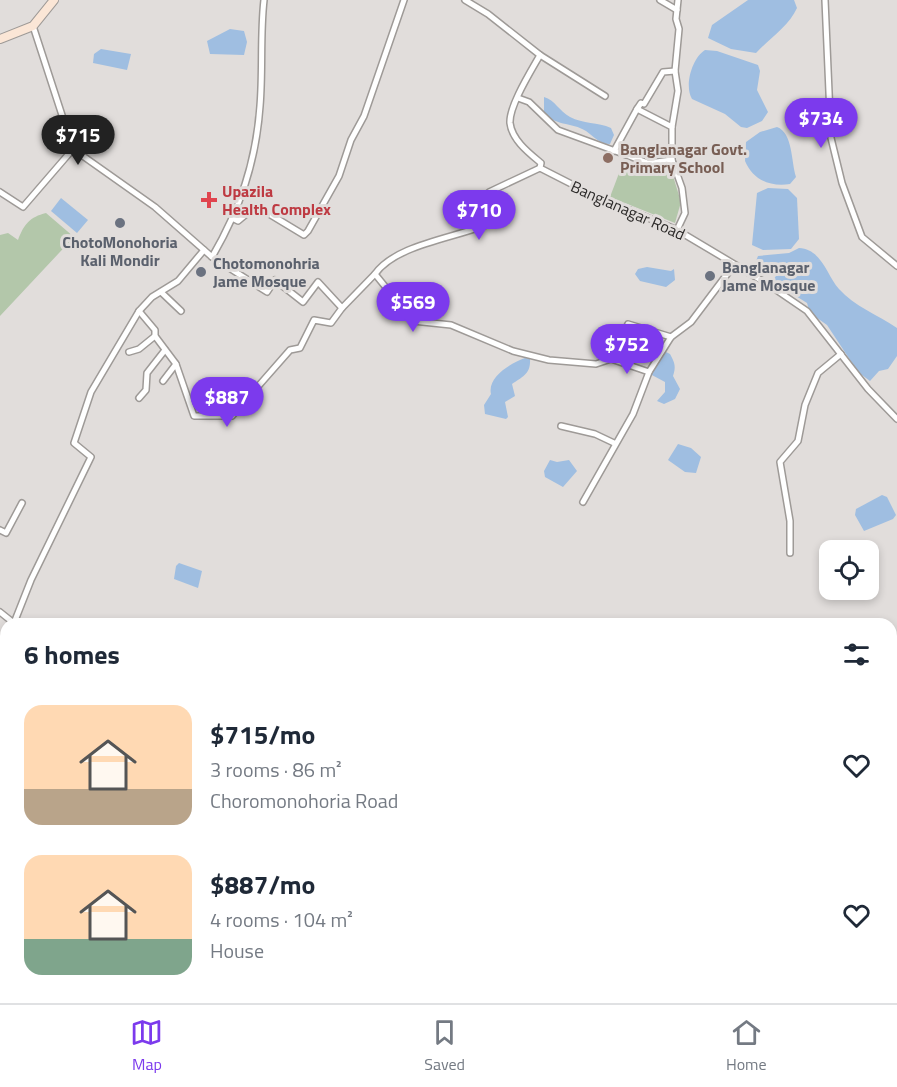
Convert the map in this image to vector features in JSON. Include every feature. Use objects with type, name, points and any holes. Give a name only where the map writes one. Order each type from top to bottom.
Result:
[{"type":"main road","points":[[0,39],[30,27],[54,0]]},
{"type":"street","points":[[212,257],[234,219],[256,144],[261,103],[260,50],[264,0]]},
{"type":"street","points":[[234,219],[238,221],[256,206],[304,235],[308,231],[339,176],[351,140],[364,116],[404,0]]},
{"type":"street","points":[[465,0],[488,14],[540,55],[605,96]]},
{"type":"street","points":[[660,0],[677,10]]},
{"type":"street","points":[[677,230],[685,213],[682,188],[672,160],[672,127],[678,91],[675,71],[680,29],[678,0]]},
{"type":"street","points":[[825,0],[831,138],[842,183],[862,237],[897,266]]},
{"type":"street","points":[[30,27],[73,149],[155,207],[212,257],[267,292],[275,280],[303,302],[318,282],[342,308]]},
{"type":"street","name":"Banglanagar Road","points":[[540,55],[518,98],[510,123],[515,137],[541,163],[540,168],[591,194],[677,230],[766,283],[807,311],[868,389],[897,419]]},
{"type":"street","points":[[614,150],[637,109],[644,104],[663,72],[675,71]]},
{"type":"street","points":[[518,98],[529,102],[558,130],[648,163],[672,160]]},
{"type":"street","points":[[637,109],[672,127]]},
{"type":"street","points":[[0,192],[23,207],[73,149]]},
{"type":"street","points":[[139,311],[155,330],[155,336],[176,364],[194,416],[232,416],[290,350],[300,348],[314,320],[332,323],[342,308],[375,274],[384,261],[408,249],[454,237],[496,221],[489,192],[540,168]]},
{"type":"street","points":[[17,618],[31,580],[91,457],[74,443],[82,414],[104,369],[139,311],[178,281],[204,250]]},
{"type":"street","points":[[583,502],[614,443],[633,414],[649,372],[671,337],[691,322],[734,265]]},
{"type":"street","points":[[375,274],[413,321],[451,325],[513,351],[549,360],[596,364],[612,358],[649,372]]},
{"type":"street","points":[[161,292],[181,311]]},
{"type":"street","points":[[612,358],[628,324],[671,337]]},
{"type":"street","points":[[129,352],[139,349],[155,336]]},
{"type":"street","points":[[139,398],[146,390],[147,373],[165,350]]},
{"type":"street","points":[[790,553],[790,521],[780,462],[798,441],[805,405],[818,373],[841,354]]},
{"type":"street","points":[[163,381],[176,364]]},
{"type":"street","points":[[561,426],[595,434],[614,443]]},
{"type":"street","points":[[0,530],[6,533],[22,504]]},
{"type":"green space","points":[[624,160],[673,176],[681,202],[675,223],[610,197]]},
{"type":"green space","points":[[46,213],[74,237],[0,316],[0,235],[8,233],[18,240],[28,222]]},
{"type":"water","points":[[748,0],[794,0],[797,8],[784,26],[756,53],[731,49],[708,38],[712,25]]},
{"type":"water","points":[[230,29],[244,31],[247,42],[244,55],[210,54],[207,41]]},
{"type":"water","points":[[101,49],[131,54],[127,70],[93,63],[94,54]]},
{"type":"water","points":[[705,50],[717,51],[758,65],[760,71],[757,90],[768,112],[762,121],[747,128],[741,127],[725,114],[692,99],[689,80],[696,59]]},
{"type":"water","points":[[544,97],[570,117],[611,128],[614,135],[610,144],[600,141],[581,128],[552,120],[544,112]]},
{"type":"water","points":[[777,127],[786,135],[791,148],[796,177],[790,184],[763,181],[748,168],[745,161],[746,142],[760,132]]},
{"type":"water","points":[[768,188],[788,189],[797,198],[799,239],[791,249],[763,250],[752,245],[757,193]]},
{"type":"water","points":[[61,198],[88,220],[77,233],[51,211]]},
{"type":"water","points":[[799,248],[819,258],[835,284],[845,295],[897,328],[897,356],[888,369],[879,371],[870,381],[858,372],[827,325],[810,313],[807,303],[772,281],[776,276],[756,261],[758,256],[789,253]]},
{"type":"water","points":[[647,267],[671,271],[674,269],[675,280],[666,287],[640,281],[635,274],[638,269]]},
{"type":"water","points":[[664,351],[670,354],[673,360],[675,367],[673,376],[680,389],[675,399],[664,404],[657,401],[665,392],[665,382],[650,374]]},
{"type":"water","points":[[525,358],[530,359],[529,368],[512,384],[515,396],[505,402],[508,417],[506,419],[485,414],[484,405],[491,394],[496,376],[513,363]]},
{"type":"water","points":[[678,444],[691,448],[701,457],[696,473],[685,472],[668,460]]},
{"type":"water","points":[[550,460],[557,462],[569,460],[577,471],[563,487],[545,477],[544,471]]},
{"type":"water","points":[[882,495],[887,497],[896,515],[893,519],[864,531],[855,515],[856,509]]},
{"type":"water","points":[[179,563],[202,571],[198,588],[174,579],[176,566]]},
{"type":"place","name":"Banglanagar Govt. Primary School","points":[[608,158]]},
{"type":"place","name":"Upazila Health Complex","points":[[209,200]]},
{"type":"place","name":"ChotoMonohoria Kali Mondir","points":[[120,223]]},
{"type":"place","name":"Chotomonohria Jame Mosque","points":[[201,272]]},
{"type":"place","name":"Banglanagar Jame Mosque","points":[[710,276]]}]
